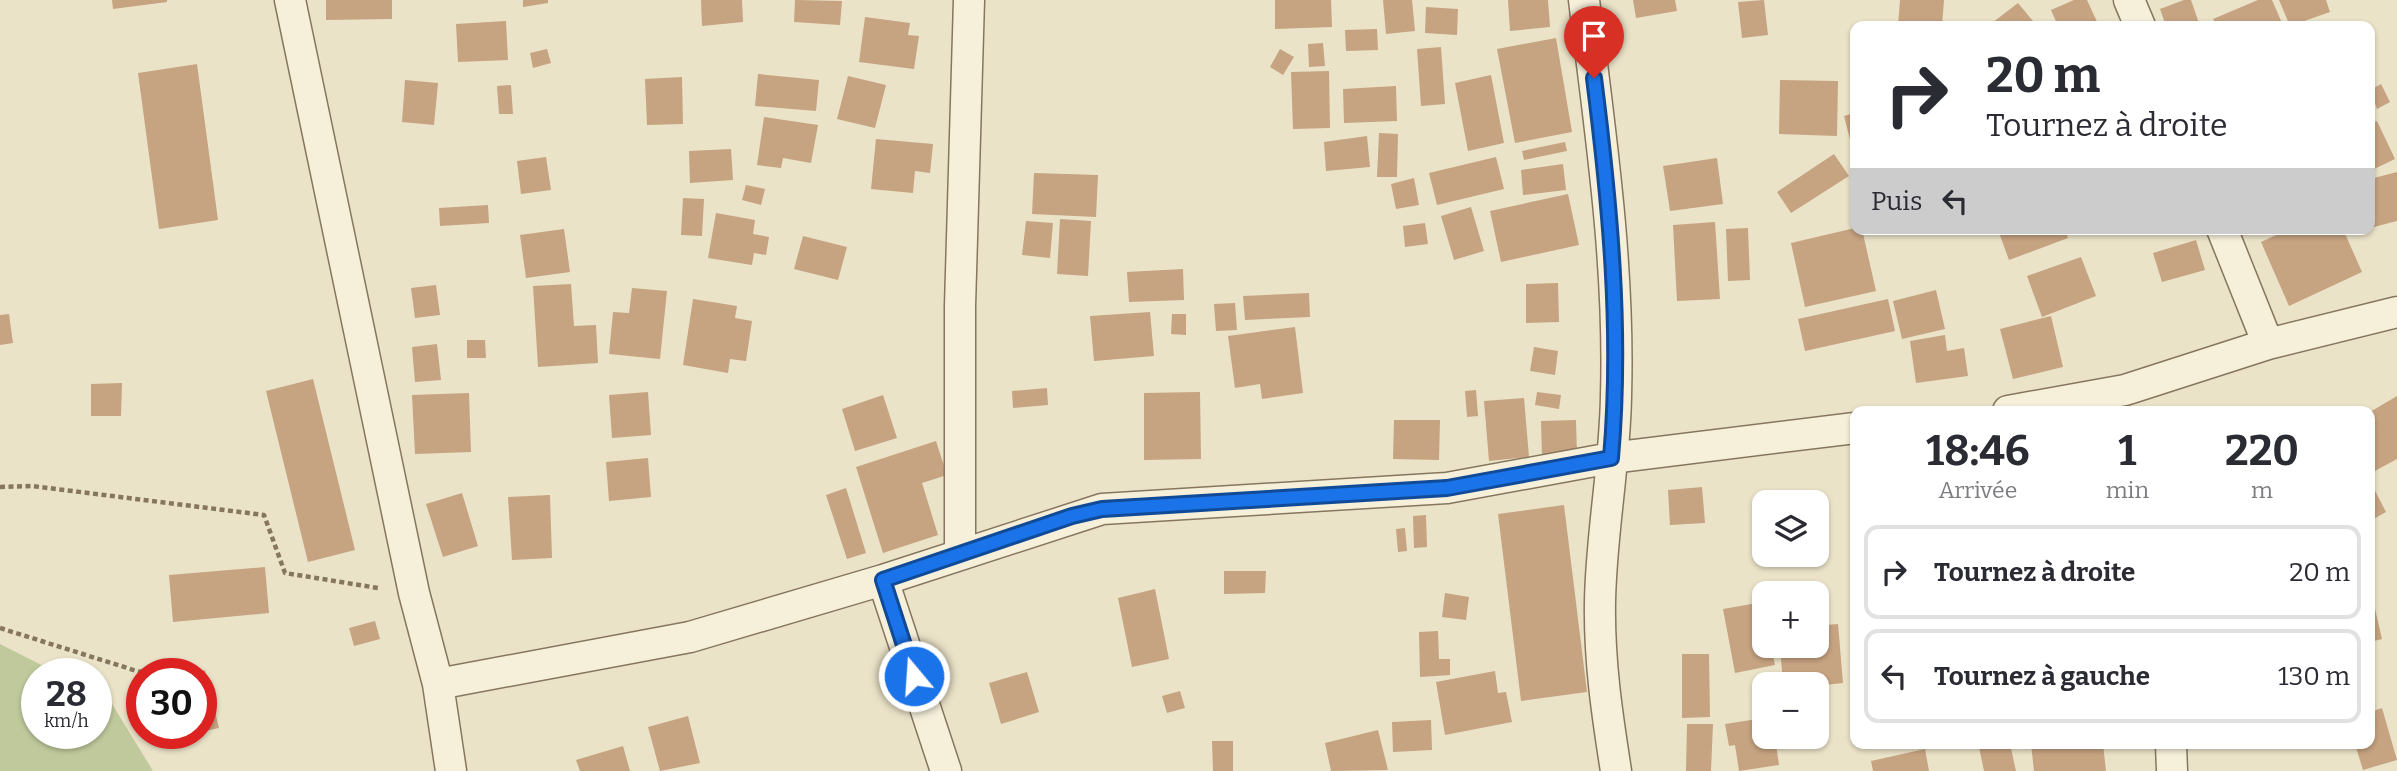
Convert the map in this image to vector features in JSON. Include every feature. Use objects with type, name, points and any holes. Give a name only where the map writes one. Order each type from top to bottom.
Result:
[{"type":"street","points":[[290,0],[414,593],[438,684],[451,771]]},
{"type":"street","points":[[960,555],[960,306],[969,0]]},
{"type":"street","points":[[1584,0],[1607,182],[1614,303],[1616,398],[1600,601],[1600,676],[1616,771]]},
{"type":"street","points":[[2129,0],[2138,21]]},
{"type":"street","points":[[2224,235],[2268,344]]},
{"type":"street","points":[[2068,406],[2127,401],[2268,344],[2397,312]]},
{"type":"street","points":[[438,684],[690,637],[883,580],[1102,509],[1447,488],[1611,458],[1850,429]]},
{"type":"street","points":[[883,580],[946,771]]},
{"type":"street","points":[[2171,749],[2172,771]]},
{"type":"path","points":[[0,487],[32,486],[264,514],[285,573],[414,593]]},
{"type":"path","points":[[0,628],[126,668]]},
{"type":"green space","points":[[0,644],[28,658],[21,658],[21,749],[112,749],[112,704],[126,727],[126,749],[140,749],[153,771],[0,771]]},
{"type":"building","points":[[112,0],[167,0],[167,2],[113,9]]},
{"type":"building","points":[[326,0],[392,0],[392,19],[326,20]]},
{"type":"building","points":[[523,0],[548,0],[548,3],[523,7]]},
{"type":"building","points":[[701,0],[742,0],[743,22],[702,26]]},
{"type":"building","points":[[795,0],[842,1],[840,25],[794,22]]},
{"type":"building","points":[[1275,0],[1331,0],[1332,27],[1275,29]]},
{"type":"building","points":[[1383,0],[1412,0],[1415,31],[1386,34]]},
{"type":"building","points":[[1508,0],[1548,0],[1550,27],[1510,31]]},
{"type":"building","points":[[1633,0],[1675,0],[1677,11],[1636,18]]},
{"type":"building","points":[[1764,0],[1768,35],[1742,38],[1738,2]]},
{"type":"building","points":[[1900,0],[1944,0],[1942,21],[1898,21]]},
{"type":"building","points":[[2074,0],[2087,0],[2097,21],[2056,21],[2051,10]]},
{"type":"building","points":[[2191,0],[2198,21],[2164,21],[2160,9]]},
{"type":"building","points":[[2258,0],[2272,0],[2281,21],[2214,21],[2213,19]]},
{"type":"building","points":[[2279,0],[2326,0],[2330,12],[2304,21],[2288,21]]},
{"type":"building","points":[[2018,3],[2033,21],[1995,21]]},
{"type":"building","points":[[1426,7],[1458,9],[1457,35],[1425,33]]},
{"type":"building","points":[[865,17],[910,23],[908,35],[919,36],[914,69],[859,62]]},
{"type":"building","points":[[506,21],[508,60],[458,62],[456,24]]},
{"type":"building","points":[[1377,29],[1378,50],[1346,51],[1345,30]]},
{"type":"building","points":[[1556,38],[1572,132],[1515,143],[1497,49]]},
{"type":"building","points":[[1323,43],[1325,66],[1309,67],[1308,44]]},
{"type":"building","points":[[1441,47],[1445,104],[1421,106],[1417,49]]},
{"type":"building","points":[[547,49],[551,63],[533,68],[530,53]]},
{"type":"building","points":[[1280,49],[1294,57],[1283,75],[1270,67]]},
{"type":"building","points":[[197,64],[218,220],[159,229],[138,73]]},
{"type":"building","points":[[1329,71],[1330,128],[1293,129],[1291,72]]},
{"type":"building","points":[[758,74],[819,80],[816,111],[755,106]]},
{"type":"building","points":[[1491,75],[1504,143],[1468,151],[1455,83]]},
{"type":"building","points":[[848,76],[886,85],[875,128],[837,119]]},
{"type":"building","points":[[682,77],[683,124],[647,125],[645,79]]},
{"type":"building","points":[[405,80],[438,83],[434,125],[402,122]]},
{"type":"building","points":[[1780,80],[1838,81],[1837,136],[1779,134]]},
{"type":"building","points":[[2381,84],[2390,102],[2377,109],[2375,104],[2375,87]]},
{"type":"building","points":[[511,85],[513,114],[499,114],[497,86]]},
{"type":"building","points":[[1396,86],[1397,121],[1344,123],[1343,89]]},
{"type":"building","points":[[1850,114],[1850,139],[1844,116]]},
{"type":"building","points":[[764,117],[818,125],[811,163],[783,158],[781,168],[757,165]]},
{"type":"building","points":[[2377,121],[2395,159],[2375,169]]},
{"type":"building","points":[[1379,133],[1398,134],[1397,177],[1377,177]]},
{"type":"building","points":[[1367,136],[1370,167],[1326,171],[1324,142]]},
{"type":"building","points":[[876,139],[933,144],[930,173],[915,171],[913,193],[871,189]]},
{"type":"building","points":[[1565,142],[1567,151],[1524,160],[1522,151]]},
{"type":"building","points":[[731,149],[733,180],[690,183],[689,151]]},
{"type":"building","points":[[1834,154],[1849,176],[1791,213],[1777,192]]},
{"type":"building","points":[[546,157],[551,190],[521,194],[517,161]]},
{"type":"building","points":[[1496,157],[1504,189],[1437,205],[1429,173]]},
{"type":"building","points":[[1717,158],[1723,204],[1670,211],[1663,166]]},
{"type":"building","points":[[1563,164],[1566,190],[1523,195],[1521,170]]},
{"type":"building","points":[[2397,172],[2397,221],[2375,227],[2375,178]]},
{"type":"building","points":[[1034,173],[1098,175],[1096,217],[1032,214]]},
{"type":"building","points":[[1414,178],[1419,205],[1396,209],[1391,184]]},
{"type":"building","points":[[746,185],[765,189],[761,205],[742,200]]},
{"type":"building","points":[[1568,194],[1579,245],[1501,262],[1490,211]]},
{"type":"building","points":[[683,198],[704,199],[702,236],[681,235]]},
{"type":"building","points":[[488,205],[489,223],[440,226],[439,208]]},
{"type":"building","points":[[1471,207],[1484,251],[1454,260],[1441,216]]},
{"type":"building","points":[[716,213],[755,220],[753,234],[769,237],[766,255],[754,253],[752,265],[708,258]]},
{"type":"building","points":[[1060,219],[1091,221],[1088,276],[1057,274]]},
{"type":"building","points":[[1026,221],[1053,223],[1050,258],[1022,255]]},
{"type":"building","points":[[1715,222],[1720,299],[1677,301],[1673,225]]},
{"type":"building","points":[[1425,223],[1428,244],[1405,247],[1403,226]]},
{"type":"building","points":[[1748,228],[1750,280],[1728,281],[1726,229]]},
{"type":"building","points":[[564,229],[570,272],[526,278],[520,235]]},
{"type":"building","points":[[1850,229],[1850,235],[1863,235],[1876,291],[1805,307],[1791,243]]},
{"type":"building","points":[[2000,235],[2067,235],[2068,238],[2009,260]]},
{"type":"building","points":[[2276,235],[2346,235],[2362,272],[2289,306],[2261,242]]},
{"type":"building","points":[[803,236],[847,247],[838,280],[794,269]]},
{"type":"building","points":[[2196,240],[2205,270],[2162,282],[2153,253]]},
{"type":"building","points":[[2081,257],[2096,296],[2042,317],[2027,276]]},
{"type":"building","points":[[1183,269],[1184,300],[1129,302],[1127,272]]},
{"type":"building","points":[[1558,283],[1559,322],[1526,323],[1526,284]]},
{"type":"building","points":[[571,284],[574,326],[596,325],[598,363],[538,367],[533,286]]},
{"type":"building","points":[[436,285],[440,315],[415,318],[411,288]]},
{"type":"building","points":[[632,288],[667,291],[660,359],[609,354],[613,312],[629,313]]},
{"type":"building","points":[[1936,290],[1945,329],[1902,339],[1893,301]]},
{"type":"building","points":[[1309,293],[1310,317],[1245,320],[1243,296]]},
{"type":"building","points":[[693,299],[737,306],[735,318],[752,321],[746,361],[730,359],[728,373],[683,365]]},
{"type":"building","points":[[1888,299],[1895,331],[1805,351],[1798,319]]},
{"type":"building","points":[[1235,303],[1237,330],[1216,331],[1214,304]]},
{"type":"building","points":[[1150,312],[1154,356],[1094,361],[1090,316]]},
{"type":"building","points":[[9,314],[13,343],[0,345],[0,315]]},
{"type":"building","points":[[1172,314],[1186,314],[1186,335],[1171,334]]},
{"type":"building","points":[[2051,316],[2063,367],[2013,379],[2000,329]]},
{"type":"building","points":[[1295,327],[1303,393],[1262,399],[1260,384],[1235,388],[1228,336]]},
{"type":"building","points":[[1945,335],[1947,351],[1964,348],[1968,376],[1916,383],[1910,341]]},
{"type":"building","points":[[467,340],[485,340],[486,358],[467,358]]},
{"type":"building","points":[[437,344],[441,380],[415,382],[412,347]]},
{"type":"building","points":[[1534,347],[1558,351],[1555,375],[1530,371]]},
{"type":"building","points":[[313,379],[355,550],[308,562],[266,391]]},
{"type":"building","points":[[122,383],[121,416],[91,416],[91,384]]},
{"type":"building","points":[[1047,388],[1048,405],[1013,408],[1012,391]]},
{"type":"building","points":[[1476,390],[1478,416],[1467,417],[1465,391]]},
{"type":"building","points":[[648,392],[651,435],[612,438],[609,395]]},
{"type":"building","points":[[1200,392],[1201,459],[1144,460],[1144,393]]},
{"type":"building","points":[[1537,392],[1561,395],[1559,409],[1535,405]]},
{"type":"building","points":[[469,393],[471,452],[415,454],[412,395]]},
{"type":"building","points":[[883,395],[897,438],[855,451],[842,409]]},
{"type":"building","points":[[2397,396],[2397,459],[2375,471],[2375,409]]},
{"type":"building","points":[[1524,398],[1529,457],[1489,461],[1484,401]]},
{"type":"building","points":[[1394,420],[1440,420],[1439,460],[1393,459]]},
{"type":"building","points":[[1576,420],[1577,456],[1542,458],[1541,421]]},
{"type":"building","points":[[936,441],[947,475],[922,483],[938,535],[883,553],[856,467]]},
{"type":"building","points":[[648,458],[651,497],[609,501],[606,462]]},
{"type":"building","points":[[1702,487],[1705,523],[1670,525],[1668,490]]},
{"type":"building","points":[[846,488],[866,553],[847,559],[826,495]]},
{"type":"building","points":[[2375,491],[2386,512],[2375,518]]},
{"type":"building","points":[[462,493],[478,546],[443,557],[426,504]]},
{"type":"building","points":[[550,495],[552,558],[512,560],[508,497]]},
{"type":"building","points":[[1564,505],[1587,692],[1521,701],[1498,514]]},
{"type":"building","points":[[1426,515],[1427,547],[1414,548],[1413,516]]},
{"type":"building","points":[[1405,528],[1407,551],[1398,552],[1396,529]]},
{"type":"building","points":[[265,567],[269,613],[173,622],[169,575]]},
{"type":"building","points":[[1224,571],[1266,571],[1265,593],[1224,594]]},
{"type":"building","points":[[1155,589],[1169,659],[1132,667],[1118,598]]},
{"type":"building","points":[[1445,593],[1469,597],[1466,620],[1442,617]]},
{"type":"building","points":[[1752,604],[1752,658],[1774,658],[1775,665],[1735,673],[1723,609]]},
{"type":"building","points":[[2375,609],[2382,639],[2375,641]]},
{"type":"building","points":[[375,621],[380,639],[354,646],[349,628]]},
{"type":"building","points":[[1838,624],[1843,683],[1829,685],[1829,672],[1782,672],[1781,658],[1829,658],[1829,625]]},
{"type":"building","points":[[1438,631],[1439,659],[1450,659],[1450,675],[1420,677],[1419,632]]},
{"type":"building","points":[[1682,654],[1709,654],[1710,717],[1682,718]]},
{"type":"building","points":[[1495,671],[1498,693],[1506,692],[1512,722],[1445,735],[1436,682]]},
{"type":"building","points":[[1027,672],[1039,712],[1001,724],[989,683]]},
{"type":"building","points":[[1180,691],[1185,708],[1167,713],[1162,696]]},
{"type":"building","points":[[2382,708],[2397,760],[2363,770],[2357,749],[2375,749],[2375,710]]},
{"type":"building","points":[[688,716],[700,763],[660,771],[648,727]]},
{"type":"building","points":[[1431,720],[1432,750],[1393,752],[1392,722]]},
{"type":"building","points":[[1752,720],[1752,749],[1777,749],[1779,765],[1739,771],[1735,745],[1729,746],[1725,724]]},
{"type":"building","points":[[1687,724],[1713,724],[1711,771],[1686,771]]},
{"type":"building","points":[[1378,730],[1388,770],[1331,771],[1325,743]]},
{"type":"building","points":[[1212,741],[1233,741],[1233,771],[1213,771]]},
{"type":"building","points":[[623,746],[630,771],[580,771],[576,760]]},
{"type":"building","points":[[1925,749],[1929,771],[1873,771],[1871,761]]},
{"type":"building","points":[[1979,749],[2011,749],[2016,771],[1984,771]]},
{"type":"building","points":[[2032,749],[2104,749],[2106,771],[2034,771]]},
{"type":"route","points":[[914,676],[883,580],[1072,516],[1102,509],[1447,488],[1611,458],[1616,398],[1616,330],[1607,182],[1594,78]]}]
